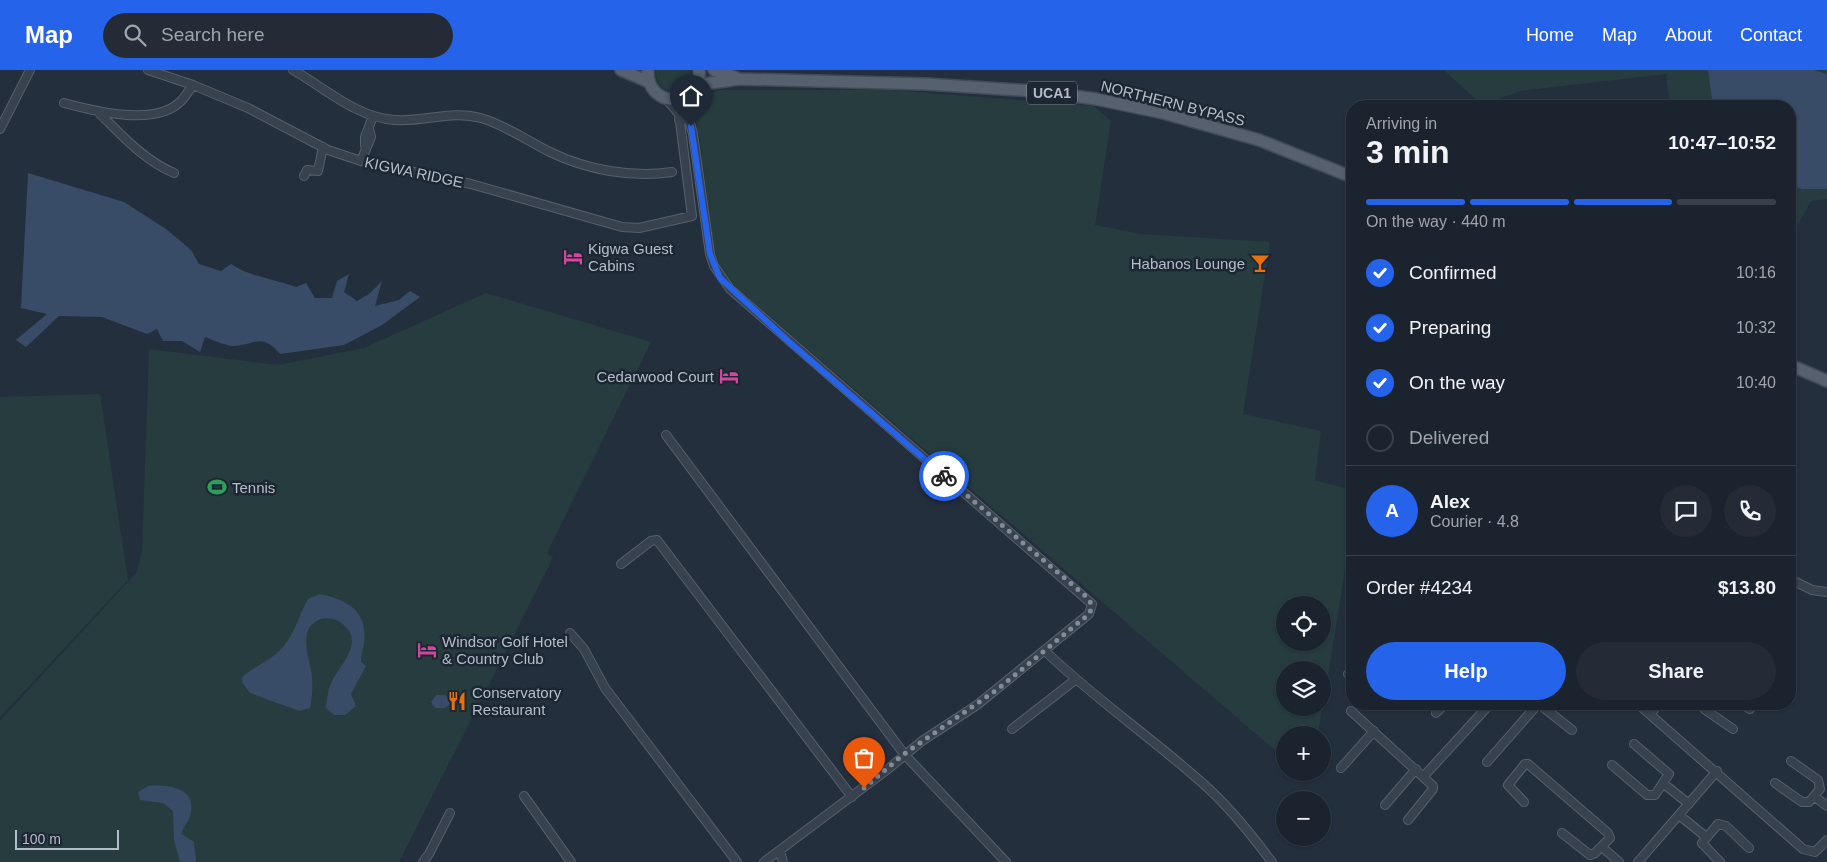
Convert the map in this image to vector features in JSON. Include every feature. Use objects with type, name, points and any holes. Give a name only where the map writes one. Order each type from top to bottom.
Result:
[{"type":"main road","points":[[621,70],[648,76],[656,92],[665,98],[683,98],[696,87],[699,70]]},
{"type":"main road","name":"UCA1","points":[[714,70],[739,79]]},
{"type":"main road","name":"UCA1","points":[[696,87],[739,79]]},
{"type":"main road","name":"NORTHERN BYPASS","points":[[739,79],[926,84],[1035,91],[1096,99],[1163,113],[1251,138],[1346,175]]},
{"type":"main road","points":[[1796,368],[1827,381]]},
{"type":"street","points":[[0,129],[30,70]]},
{"type":"street","name":"KIGWA RIDGE","points":[[148,70],[192,85],[248,108],[323,147],[361,162],[463,182],[622,227],[639,228],[692,216],[679,117]]},
{"type":"street","points":[[293,70],[373,116],[407,121],[451,114],[469,115],[484,119],[552,153],[585,164],[635,175],[672,172]]},
{"type":"street","points":[[64,103],[125,115],[163,110],[181,101],[192,85]]},
{"type":"street","points":[[679,117],[696,87]]},
{"type":"street","points":[[665,98],[679,117],[687,120],[694,134],[710,254],[714,266],[725,284],[831,378],[1088,598],[1092,604],[1089,614],[977,705],[904,754],[852,797],[764,862]]},
{"type":"street","points":[[97,111],[146,158],[174,173]]},
{"type":"street","points":[[361,162],[365,146],[371,138],[369,129],[373,116]]},
{"type":"street","points":[[304,176],[307,170],[318,171],[323,147]]},
{"type":"street","points":[[666,435],[904,754],[1006,862]]},
{"type":"street","points":[[621,564],[651,541],[657,540],[852,797]]},
{"type":"street","points":[[1796,582],[1812,590],[1827,592]]},
{"type":"street","points":[[570,633],[584,649],[605,688],[737,862]]},
{"type":"street","points":[[1045,651],[1075,680],[1200,781],[1231,810],[1272,862]]},
{"type":"street","points":[[1012,729],[1075,680]]},
{"type":"street","points":[[1436,713],[1439,710]]},
{"type":"street","points":[[1424,776],[1484,710]]},
{"type":"street","points":[[1487,762],[1533,710]]},
{"type":"street","points":[[1546,710],[1572,730]]},
{"type":"street","points":[[1646,710],[1717,771],[1802,849],[1812,853],[1819,850],[1827,840]]},
{"type":"street","points":[[1651,714],[1654,710]]},
{"type":"street","points":[[1705,710],[1733,729]]},
{"type":"street","points":[[1351,711],[1374,730],[1433,786],[1433,789],[1408,820]]},
{"type":"street","points":[[1341,768],[1374,730]]},
{"type":"street","points":[[1612,764],[1650,796],[1655,795],[1669,774],[1634,744]]},
{"type":"street","points":[[1775,783],[1802,802],[1809,802],[1815,797],[1820,789],[1818,780],[1791,761]]},
{"type":"street","points":[[1524,802],[1508,785],[1525,764],[1528,764],[1608,833],[1610,838],[1602,847],[1590,855],[1562,833]]},
{"type":"street","points":[[1385,805],[1416,769]]},
{"type":"street","points":[[1638,862],[1717,771]]},
{"type":"street","points":[[1664,784],[1689,804]]},
{"type":"street","points":[[524,796],[571,862]]},
{"type":"street","points":[[1815,797],[1827,806]]},
{"type":"street","points":[[423,862],[450,813]]},
{"type":"street","points":[[1680,815],[1705,836]]},
{"type":"street","points":[[1720,862],[1703,845],[1705,836],[1720,824],[1749,848]]},
{"type":"street","points":[[1602,847],[1619,862]]},
{"type":"street","points":[[780,850],[782,862]]},
{"type":"street","points":[[1810,862],[1812,853]]},
{"type":"green space","points":[[656,70],[691,70],[685,86],[673,91],[666,90],[661,86],[657,79]]},
{"type":"green space","points":[[1444,70],[1827,70],[1827,199],[1811,201],[1796,228],[1796,100],[1669,100],[1666,74],[1520,91],[1496,100],[1477,100]]},
{"type":"green space","points":[[720,90],[890,90],[1094,106],[1111,121],[1095,225],[1141,234],[1270,242],[1243,414],[1321,431],[1315,480],[1346,488],[1346,563],[1330,661],[1276,661],[1276,716],[1321,716],[1319,726],[1276,726],[1276,751],[731,283],[720,266],[714,249],[700,141],[694,111],[704,95]]},
{"type":"green space","points":[[486,293],[651,342],[547,553],[553,558],[399,862],[0,862],[0,721],[136,573],[142,552],[149,349],[278,365],[364,348]]},
{"type":"green space","points":[[100,394],[128,580],[0,717],[0,397]]},
{"type":"water","points":[[1708,70],[1814,70],[1827,74],[1827,189],[1802,189],[1796,187],[1796,100],[1712,100]]},
{"type":"water","points":[[28,173],[124,202],[166,229],[191,250],[199,264],[221,271],[231,264],[254,275],[296,287],[306,283],[315,298],[332,298],[337,281],[349,274],[344,292],[357,301],[369,294],[382,281],[375,306],[399,300],[410,291],[420,297],[382,325],[344,345],[280,354],[268,343],[262,341],[232,346],[205,337],[200,352],[182,341],[163,341],[157,329],[147,334],[102,317],[59,316],[26,347],[16,340],[47,314],[21,308]]},
{"type":"water","points":[[320,594],[347,603],[354,608],[363,622],[364,643],[361,662],[366,666],[351,694],[356,706],[345,715],[334,715],[326,708],[331,684],[350,652],[352,644],[348,629],[333,619],[323,618],[313,623],[306,637],[312,681],[310,708],[299,711],[250,693],[242,682],[242,677],[274,656],[283,647],[294,630],[308,599]]},
{"type":"water","points":[[436,695],[446,695],[450,704],[445,708],[435,708],[431,702]]},
{"type":"water","points":[[148,786],[173,787],[186,794],[190,799],[190,816],[182,834],[194,842],[196,862],[180,862],[174,840],[173,811],[163,803],[140,800],[138,792]]},
{"type":"way so far","points":[[864,788],[904,754],[998,689],[1089,614],[1091,610],[1092,604],[1088,598],[944,476]]},
{"type":"place","name":"Kigwa Guest Cabins","points":[[573,257]]},
{"type":"place","name":"Habanos Lounge","points":[[1260,263]]},
{"type":"place","name":"Cedarwood Court","points":[[729,376]]},
{"type":"place","name":"Tennis","points":[[217,487]]},
{"type":"place","name":"Windsor Golf Hotel & Country Club","points":[[427,650]]},
{"type":"place","name":"Conservatory Restaurant","points":[[457,701]]},
{"type":"route","points":[[691,126],[694,134],[710,254],[720,278],[787,340],[944,476]]}]
